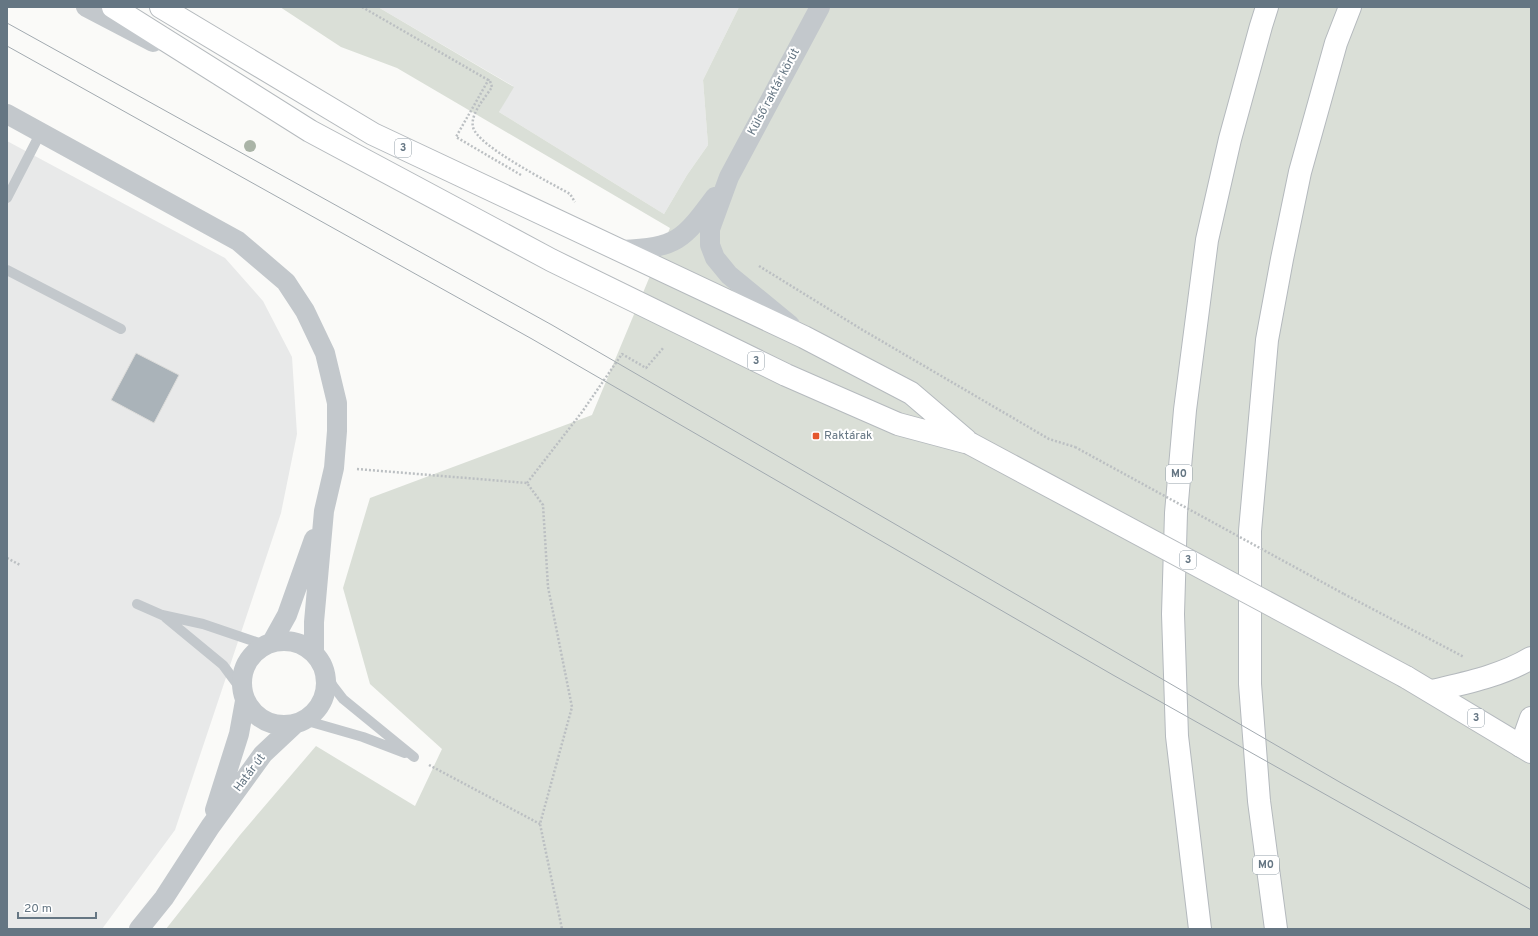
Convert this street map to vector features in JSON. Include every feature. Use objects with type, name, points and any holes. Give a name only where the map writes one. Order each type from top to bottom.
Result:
[{"type":"main road","name":"3","points":[[114,7],[214,72],[310,131],[579,274],[793,378],[898,424],[969,443]]},
{"type":"main road","name":"3","points":[[161,7],[373,134],[804,337],[911,393],[969,443],[1432,691],[1528,750]]},
{"type":"main road","name":"M0","points":[[1200,929],[1177,736],[1173,614],[1176,513],[1185,410],[1207,240],[1230,139],[1261,26],[1268,7]]},
{"type":"main road","name":"M0","points":[[1276,929],[1259,802],[1251,692],[1250,531],[1267,340],[1300,172],[1336,44],[1350,7]]},
{"type":"main road","points":[[1336,44],[1356,7]]},
{"type":"main road","points":[[1432,691],[1496,674],[1531,658]]},
{"type":"main road","points":[[1528,750],[1531,718]]},
{"type":"street","points":[[86,7],[214,72]]},
{"type":"street","name":"Külső raktár körút","points":[[804,337],[729,275],[716,258],[710,245],[710,229],[729,177],[820,7]]},
{"type":"street","points":[[7,114],[238,241],[286,282],[306,311],[325,353],[337,403],[338,431],[334,468],[324,511],[287,615],[268,643],[254,653],[246,665],[242,678],[244,696],[257,714],[272,723],[284,725],[300,722],[314,713],[321,704],[327,680],[319,661],[314,622],[324,511]]},
{"type":"street","name":"Külső raktár körút","points":[[621,250],[649,249],[668,244],[685,235],[729,177]]},
{"type":"street","points":[[268,643],[283,640],[294,641],[305,645],[319,661]]},
{"type":"street","name":"Határ út","points":[[210,827],[239,734],[244,696]]},
{"type":"street","name":"Határ út","points":[[139,929],[164,898],[210,827],[263,754],[300,722]]},
{"type":"lane","points":[[7,198],[41,132]]},
{"type":"lane","points":[[7,270],[121,329]]},
{"type":"lane","points":[[137,604],[162,615],[203,624],[268,643]]},
{"type":"lane","points":[[162,615],[224,665],[244,696]]},
{"type":"lane","points":[[319,661],[333,686],[343,699],[414,757]]},
{"type":"lane","points":[[300,722],[363,737],[414,757]]},
{"type":"path","points":[[362,7],[488,79],[492,87],[472,119],[473,127],[477,136],[507,158],[570,194],[578,208],[572,204]]},
{"type":"path","points":[[488,79],[456,137],[524,176]]},
{"type":"path","points":[[754,264],[1049,439],[1075,447],[1344,594],[1496,674]]},
{"type":"path","points":[[527,483],[582,412],[622,354],[646,368],[664,347]]},
{"type":"path","points":[[334,468],[527,483],[544,505],[548,586],[572,707],[540,824],[562,929]]},
{"type":"path","points":[[7,558],[20,565]]},
{"type":"path","points":[[414,757],[540,824]]},
{"type":"shaded area","points":[[280,7],[378,7],[514,87],[499,112],[664,214],[687,175],[708,145],[703,80],[739,7],[1531,7],[1531,929],[166,929],[240,835],[316,746],[415,806],[442,749],[370,684],[343,588],[370,498],[592,415],[670,228],[397,68],[341,47]]},
{"type":"shaded area","points":[[378,7],[739,7],[703,80],[708,145],[687,175],[664,214],[499,112],[513,86]]},
{"type":"shaded area","points":[[7,141],[225,258],[263,301],[292,357],[297,434],[281,513],[175,830],[102,929],[7,929]]},
{"type":"building","points":[[136,353],[179,375],[154,423],[111,400]]},
{"type":"tram line","points":[[7,23],[552,325],[1343,784],[1531,889]]},
{"type":"tram line","points":[[7,46],[532,339],[1113,675],[1531,910]]},
{"type":"place","name":"Raktárak","points":[[816,436]]}]
